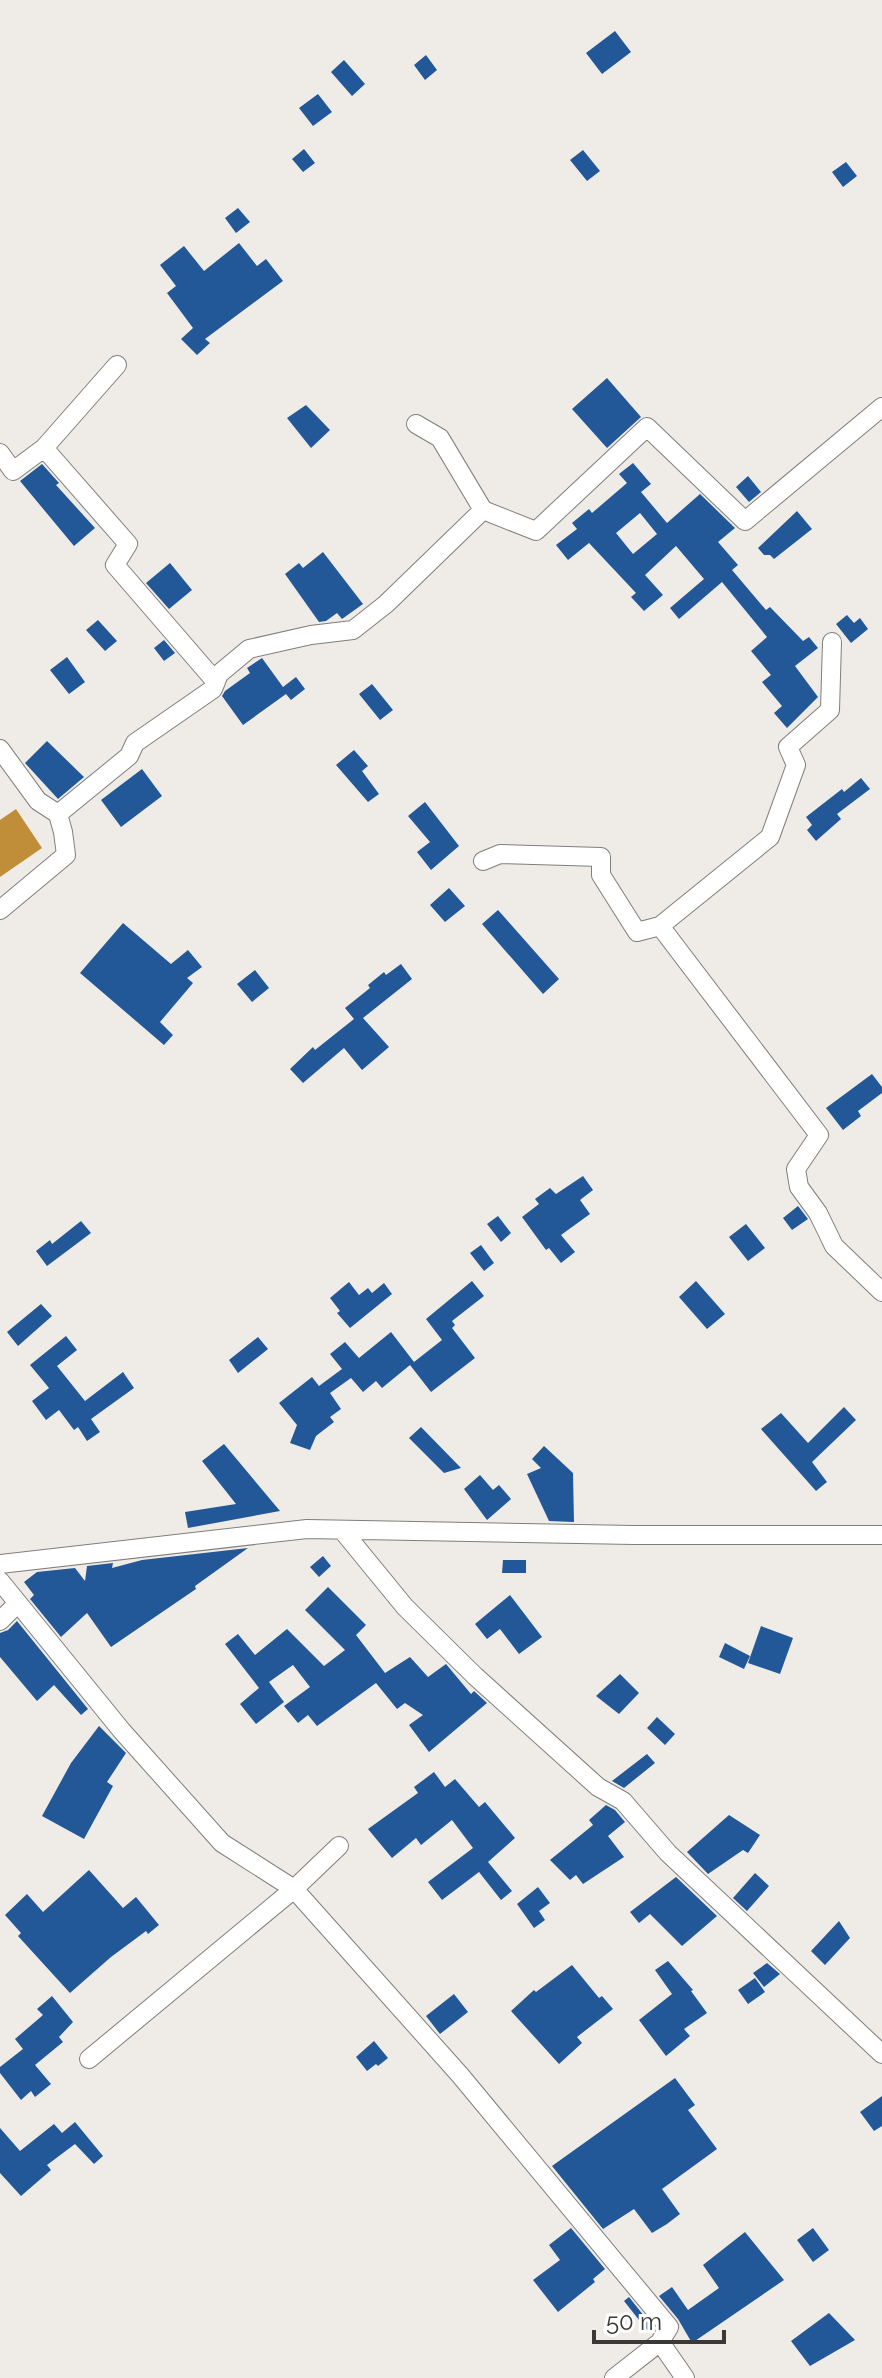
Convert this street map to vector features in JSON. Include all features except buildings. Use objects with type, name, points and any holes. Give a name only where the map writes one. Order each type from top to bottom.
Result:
[{"type":"street","points":[[0,453],[13,471],[44,448],[117,365]]},
{"type":"street","points":[[416,424],[440,438],[483,510],[536,531],[647,427],[745,521],[882,407]]},
{"type":"street","points":[[44,448],[128,544],[115,565],[216,682]]},
{"type":"street","points":[[58,814],[129,756],[135,743],[213,689],[219,674],[249,649],[311,635],[353,630],[386,604],[483,510]]},
{"type":"street","points":[[483,861],[500,854],[601,857],[601,875],[637,932],[660,926],[770,837],[796,765],[788,747],[830,710],[832,642]]},
{"type":"street","points":[[0,749],[38,801],[58,814],[66,855],[0,910]]},
{"type":"street","points":[[660,926],[819,1135],[796,1169],[799,1187],[818,1213],[834,1246],[882,1292]]},
{"type":"street","points":[[0,1564],[307,1529],[634,1535],[882,1535]]},
{"type":"street","points":[[342,1530],[405,1607],[475,1676],[598,1787],[623,1801],[668,1853],[882,2054]]},
{"type":"street","points":[[0,1581],[122,1731],[222,1843],[294,1889],[460,2075],[669,2327],[660,2342],[614,2378]]},
{"type":"street","points":[[0,1621],[18,1603]]},
{"type":"street","points":[[89,2059],[294,1889],[339,1846]]},
{"type":"street","points":[[660,2342],[685,2378]]},
{"type":"shaded area","points":[[16,809],[42,848],[0,877],[0,820]]}]
